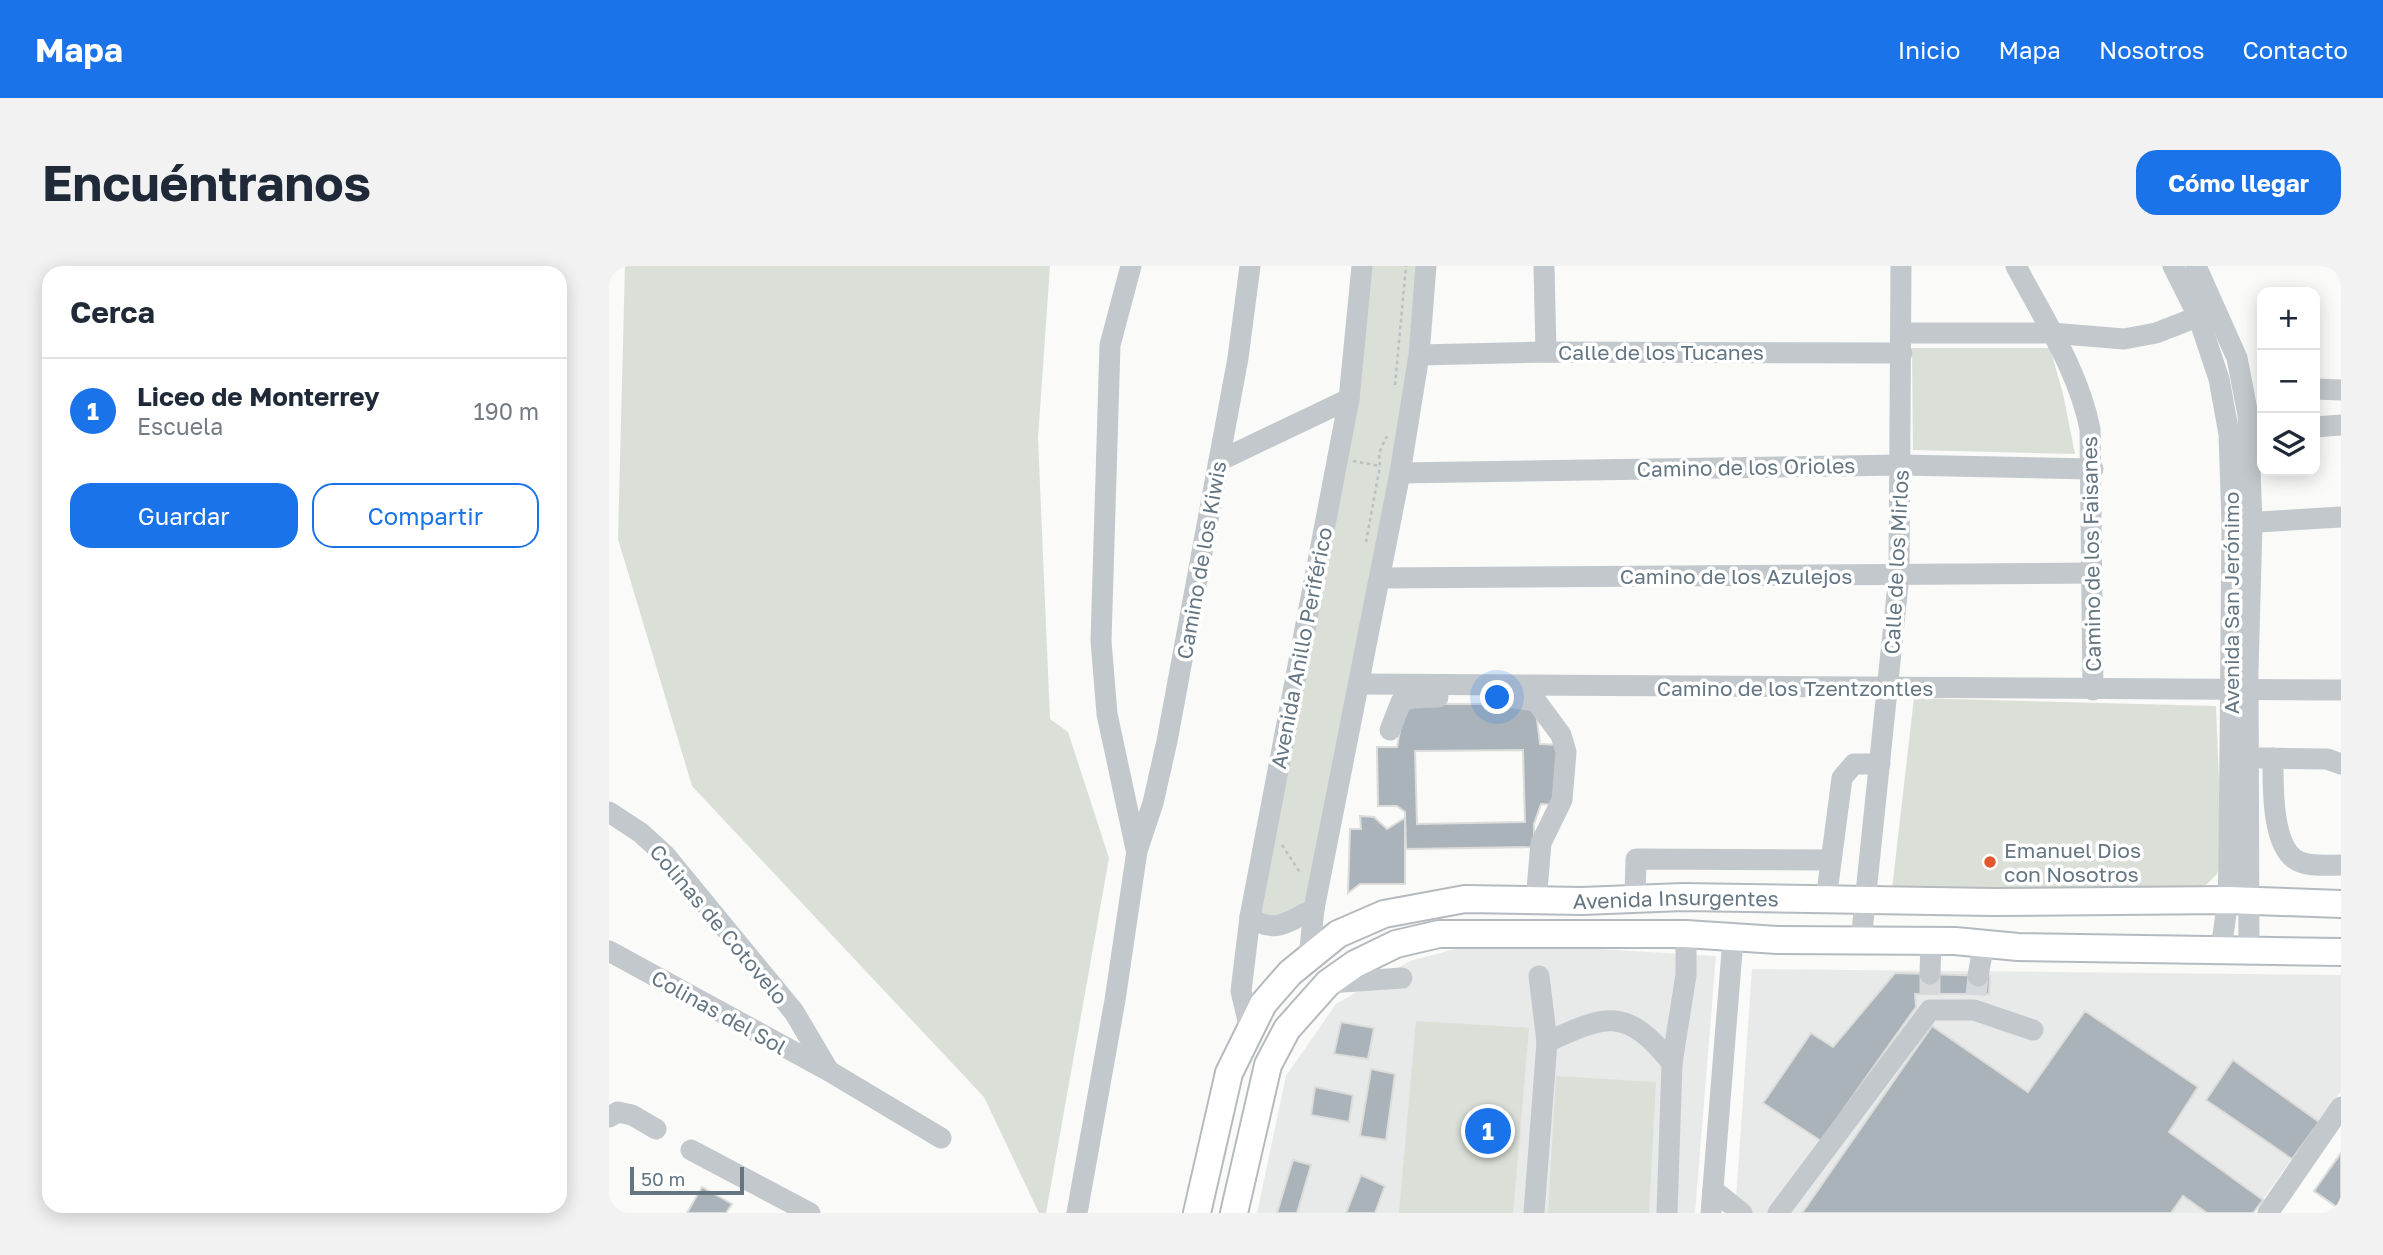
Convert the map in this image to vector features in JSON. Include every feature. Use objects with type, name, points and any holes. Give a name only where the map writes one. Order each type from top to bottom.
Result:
[{"type":"main road","name":"Avenida Insurgentes","points":[[1197,1213],[1229,1073],[1250,1029],[1276,987],[1338,934],[1384,914],[1465,899],[1993,902],[2239,900],[2341,904]]},
{"type":"main road","points":[[1928,900],[1935,914],[1931,940]]},
{"type":"main road","points":[[1984,943],[1985,918],[1993,902]]},
{"type":"main road","name":"Avenida Insurgentes","points":[[1234,1213],[1268,1065],[1287,1029],[1328,983],[1355,964],[1396,944],[1439,934],[1686,934],[1733,939],[1931,940],[2018,947],[2341,952]]},
{"type":"street","name":"Camino de los Kiwis","points":[[1131,266],[1110,345],[1101,641],[1107,714],[1137,851]]},
{"type":"street","name":"Camino de los Kiwis","points":[[1077,1213],[1115,1000],[1137,851],[1153,803],[1167,741],[1238,358],[1250,266]]},
{"type":"street","name":"Avenida Anillo Periférico","points":[[1250,1029],[1241,991],[1250,917],[1349,398],[1362,266]]},
{"type":"street","points":[[1310,957],[1314,909],[1400,472],[1419,355],[1426,266]]},
{"type":"street","points":[[1544,266],[1546,352]]},
{"type":"street","name":"Calle de los Mirlos","points":[[1861,941],[1899,575],[1901,266]]},
{"type":"street","name":"Camino de los Faisanes","points":[[2016,266],[2081,388],[2091,438],[2093,690]]},
{"type":"street","name":"Avenida San Jerónimo","points":[[2173,266],[2237,358],[2254,399],[2255,434],[2242,523],[2239,691],[2239,900],[2249,949]]},
{"type":"street","name":"Avenida San Jerónimo","points":[[2196,266],[2226,411],[2242,523]]},
{"type":"street","name":"Calle de los Tucanes","points":[[1419,355],[1902,343],[2051,333],[2141,338],[2207,313]]},
{"type":"street","points":[[2320,389],[2341,390]]},
{"type":"street","points":[[1219,461],[1349,398]]},
{"type":"street","points":[[2320,427],[2341,425]]},
{"type":"street","name":"Camino de los Orioles","points":[[1400,472],[1901,465],[2092,469]]},
{"type":"street","points":[[2242,523],[2341,517]]},
{"type":"street","name":"Camino de los Azulejos","points":[[1380,578],[2092,573]]},
{"type":"street","name":"Camino de los Tzentzontles","points":[[1359,684],[2341,690]]},
{"type":"street","name":"Avenida San Jerónimo","points":[[2221,949],[2239,900],[2250,829],[2249,758],[2239,691]]},
{"type":"street","points":[[1390,730],[1399,706],[1412,698],[1460,696],[1528,698],[1537,701],[1561,735],[1566,752],[1562,800],[1541,843],[1536,901]]},
{"type":"street","points":[[2249,758],[2327,759],[2341,764]]},
{"type":"street","points":[[2273,758],[2273,794],[2279,830],[2286,851],[2299,862],[2341,865]]},
{"type":"street","points":[[1826,900],[1842,778],[1846,769],[1854,764],[1880,764]]},
{"type":"street","points":[[2250,794],[2273,794]]},
{"type":"street","name":"Colinas de Cotovelo","points":[[609,812],[641,833],[665,855],[794,1012],[829,1071]]},
{"type":"street","points":[[2250,829],[2279,830]]},
{"type":"street","points":[[1635,898],[1636,859],[1831,860]]},
{"type":"street","points":[[1250,917],[1266,926],[1280,927],[1314,909]]},
{"type":"street","points":[[1667,1213],[1672,1063],[1686,975],[1686,934]]},
{"type":"street","points":[[1711,1213],[1733,939]]},
{"type":"street","points":[[1778,1213],[1930,992],[1931,940]]},
{"type":"street","points":[[1976,994],[1984,943]]},
{"type":"street","name":"Colinas del Sol","points":[[609,951],[829,1071],[941,1138]]},
{"type":"street","points":[[1534,1213],[1547,1042],[1539,976]]},
{"type":"street","points":[[1328,983],[1402,978]]},
{"type":"street","points":[[1930,992],[1976,994],[2033,1030]]},
{"type":"street","name":"Colinas de Cotovelo","points":[[768,1040],[786,1031],[794,1012]]},
{"type":"street","points":[[1547,1042],[1586,1023],[1603,1019],[1620,1021],[1648,1035],[1672,1063]]},
{"type":"street","points":[[2268,1213],[2341,1107]]},
{"type":"street","points":[[609,1117],[618,1112],[632,1115],[656,1129]]},
{"type":"street","points":[[691,1150],[810,1213]]},
{"type":"street","points":[[1713,1190],[1742,1213]]},
{"type":"path","points":[[1393,397],[1406,266]]},
{"type":"path","points":[[1338,458],[1380,466],[1378,453],[1390,431]]},
{"type":"shaded area","points":[[625,266],[1050,266],[1038,438],[1050,719],[1068,732],[1109,858],[1046,1213],[1039,1213],[984,1097],[692,786],[618,539]]},
{"type":"shaded area","points":[[1369,266],[1418,266],[1404,398],[1309,897],[1291,916],[1261,919],[1257,902]]},
{"type":"shaded area","points":[[1912,348],[2050,348],[2075,454],[1913,450]]},
{"type":"shaded area","points":[[1914,698],[2216,706],[2222,857],[2217,874],[2200,891],[1892,889]]},
{"type":"shaded area","points":[[1455,949],[1599,949],[1716,956],[1695,1213],[1257,1213],[1286,1076],[1336,1004],[1410,961]]},
{"type":"shaded area","points":[[1752,969],[2341,975],[2341,1091],[2253,1213],[1735,1213]]},
{"type":"shaded area","points":[[1416,1021],[1529,1028],[1513,1213],[1399,1213]]},
{"type":"shaded area","points":[[1556,1076],[1656,1082],[1649,1213],[1548,1213]]},
{"type":"building","points":[[1405,704],[1535,704],[1540,744],[1560,745],[1558,805],[1541,804],[1534,824],[1534,847],[1406,849],[1405,812],[1397,806],[1378,806],[1377,747],[1397,747]],"holes":[[[1523,750],[1525,822],[1417,824],[1415,751]]]},
{"type":"building","points":[[1360,816],[1374,817],[1387,829],[1405,818],[1405,884],[1360,884],[1348,893],[1350,829],[1361,829]]},
{"type":"building","points":[[1895,973],[1990,976],[1989,994],[1915,994],[1916,1007],[1821,1141],[1763,1103],[1811,1033],[1833,1047]]},
{"type":"building","points":[[2085,1011],[2198,1087],[2169,1132],[2263,1200],[2253,1213],[2207,1213],[2183,1196],[2171,1213],[1802,1213],[1932,1026],[2028,1092]]},
{"type":"building","points":[[1341,1022],[1374,1028],[1368,1059],[1334,1054]]},
{"type":"building","points":[[2233,1060],[2319,1122],[2292,1159],[2206,1100]]},
{"type":"building","points":[[1371,1069],[1395,1074],[1386,1140],[1360,1136]]},
{"type":"building","points":[[1315,1087],[1353,1095],[1349,1122],[1311,1115]]},
{"type":"building","points":[[2341,1153],[2341,1210],[2314,1191]]},
{"type":"building","points":[[1293,1160],[1311,1165],[1297,1213],[1277,1213]]},
{"type":"building","points":[[1361,1175],[1385,1186],[1375,1213],[1346,1213]]},
{"type":"building","points":[[702,1187],[732,1204],[726,1213],[687,1213]]},
{"type":"tunnel","points":[[1930,974],[1930,994]]},
{"type":"tunnel","points":[[1976,995],[1978,976]]},
{"type":"place","name":"Emanuel Dios con Nosotros","points":[[1990,862]]},
{"type":"place","name":"Liceo de Monterrey","points":[[1488,1131]]}]
